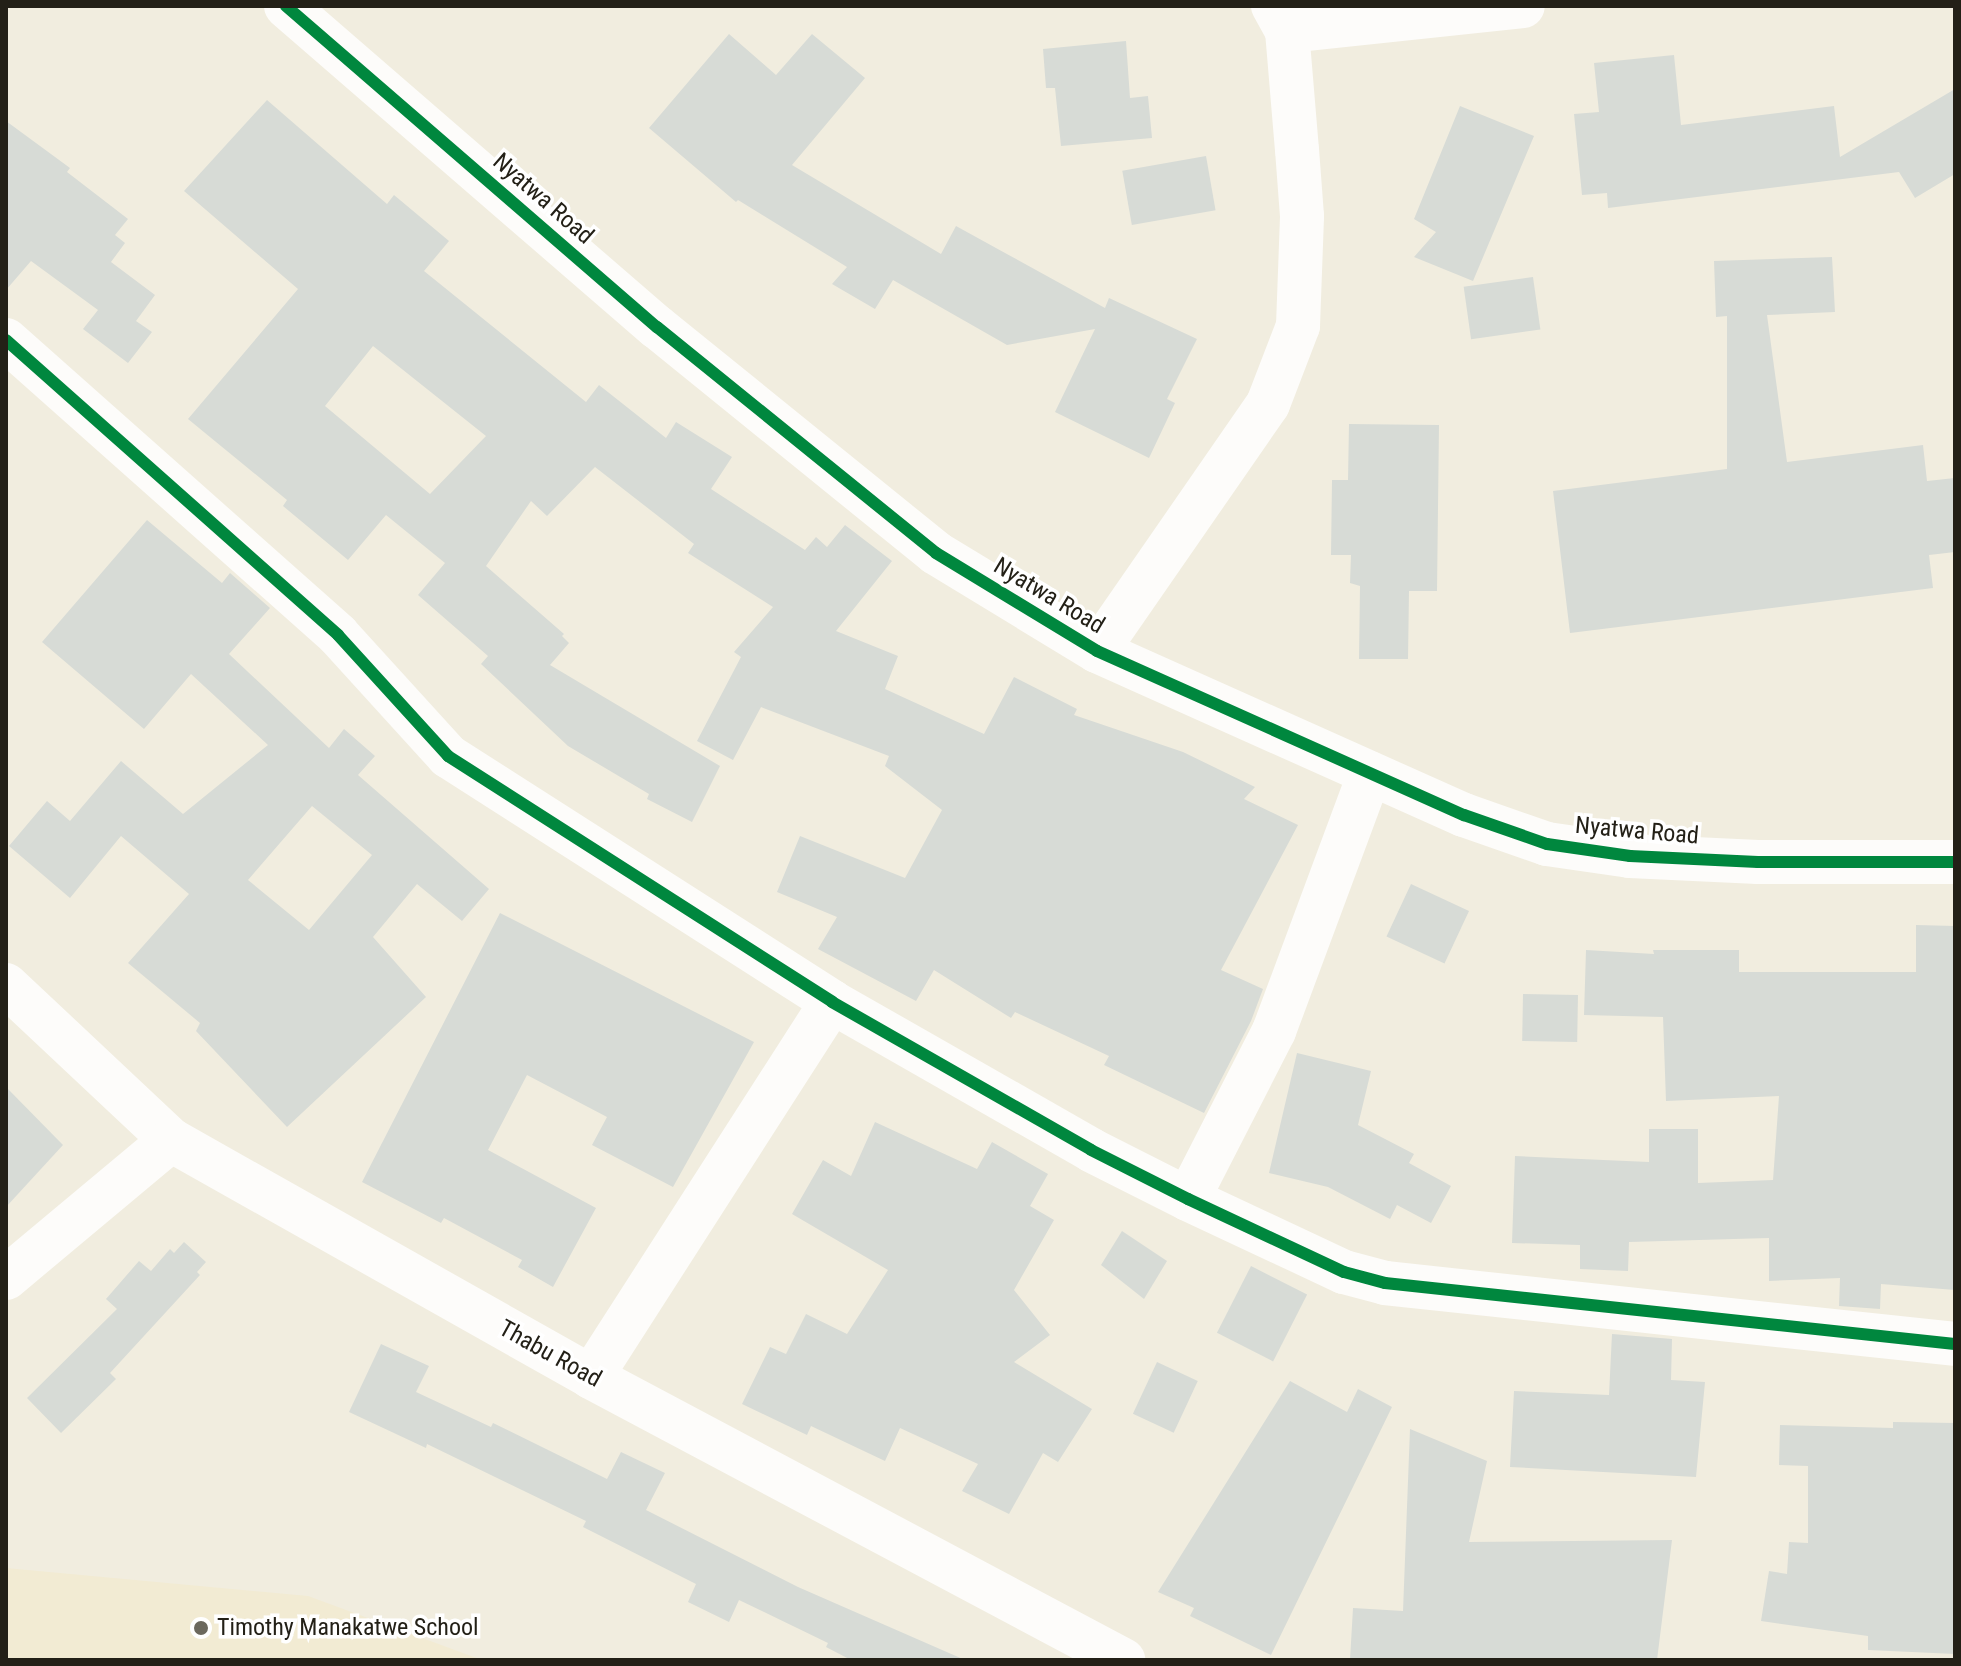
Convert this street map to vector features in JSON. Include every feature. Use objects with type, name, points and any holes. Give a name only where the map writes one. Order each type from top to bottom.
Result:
[{"type":"street","name":"Nyatwa Road","points":[[286,6],[657,327],[936,553],[1097,651],[1464,815],[1547,844],[1630,856],[1743,861],[1955,862]]},
{"type":"street","points":[[1097,651],[1268,404],[1298,326],[1302,216],[1280,18],[1523,6]]},
{"type":"street","points":[[6,340],[338,635],[448,756],[832,1002],[1091,1150],[1344,1272],[1385,1283],[1955,1344]]},
{"type":"street","points":[[1188,1199],[1274,1031],[1370,773]]},
{"type":"street","name":"Thabu Road","points":[[6,985],[171,1140],[591,1377],[1123,1660]]},
{"type":"street","points":[[591,1377],[832,1002]]},
{"type":"street","points":[[6,1278],[171,1140]]},
{"type":"shaded area","name":"Timothy Manakatwe School","points":[[6,1568],[308,1596],[482,1660],[6,1660]]},
{"type":"building","points":[[729,34],[776,75],[812,34],[865,78],[792,165],[941,254],[956,226],[1105,308],[1109,298],[1197,339],[1167,399],[1175,403],[1149,458],[1055,412],[1095,329],[1007,345],[893,280],[875,309],[832,284],[847,267],[738,200],[736,202],[649,128]]},
{"type":"building","points":[[1126,41],[1130,98],[1148,96],[1152,138],[1061,146],[1055,88],[1046,88],[1043,49]]},
{"type":"building","points":[[1674,55],[1681,125],[1834,106],[1840,157],[1955,89],[1955,174],[1915,198],[1899,172],[1608,208],[1607,193],[1582,195],[1574,114],[1599,112],[1594,63]]},
{"type":"building","points":[[267,100],[387,204],[394,195],[449,241],[424,271],[586,402],[599,385],[666,438],[676,422],[732,457],[711,489],[805,550],[816,537],[827,547],[845,525],[892,561],[836,631],[898,656],[885,689],[984,734],[1014,677],[1077,709],[1074,715],[1183,752],[1255,787],[1244,799],[1298,825],[1221,970],[1263,989],[1251,1021],[1204,1113],[1104,1065],[1109,1056],[1015,1012],[1011,1018],[934,970],[916,1001],[818,949],[837,917],[777,892],[800,836],[905,878],[942,810],[885,766],[889,756],[761,707],[733,760],[697,741],[741,657],[734,652],[773,607],[688,553],[694,544],[595,467],[547,516],[531,501],[486,566],[564,634],[562,636],[569,643],[550,665],[720,766],[692,822],[647,799],[649,794],[568,746],[481,664],[488,656],[418,595],[445,563],[386,515],[348,560],[283,506],[287,500],[188,419],[298,289],[184,191]],"holes":[[[373,346],[486,436],[430,494],[325,406]]]},
{"type":"building","points":[[1460,106],[1534,136],[1473,281],[1414,257],[1436,232],[1414,219]]},
{"type":"building","points":[[6,121],[70,168],[67,172],[128,219],[115,235],[125,243],[111,262],[155,295],[136,321],[152,332],[128,363],[83,329],[98,310],[31,261],[6,290]]},
{"type":"building","points":[[1206,156],[1216,210],[1132,225],[1122,171]]},
{"type":"building","points":[[1832,257],[1835,312],[1767,315],[1787,462],[1923,445],[1927,481],[1955,478],[1955,552],[1929,555],[1933,588],[1570,633],[1553,491],[1727,469],[1727,316],[1716,317],[1714,261]]},
{"type":"building","points":[[1533,277],[1540,329],[1471,339],[1464,287]]},
{"type":"building","points":[[1349,424],[1439,425],[1437,591],[1409,591],[1408,659],[1359,659],[1360,586],[1350,583],[1351,555],[1331,555],[1332,480],[1348,480]]},
{"type":"building","points":[[147,520],[222,583],[230,573],[270,608],[229,654],[329,748],[344,729],[375,756],[358,775],[489,889],[462,921],[417,884],[373,937],[426,997],[287,1127],[196,1031],[200,1023],[128,963],[189,894],[121,836],[70,898],[9,846],[47,801],[70,821],[121,761],[183,814],[268,745],[191,674],[144,729],[42,642]],"holes":[[[312,806],[372,855],[309,930],[248,880]]]},
{"type":"building","points":[[1411,884],[1469,911],[1444,964],[1386,937]]},
{"type":"building","points":[[500,913],[754,1042],[673,1187],[592,1145],[607,1117],[527,1075],[488,1150],[596,1208],[553,1287],[518,1267],[522,1260],[444,1218],[441,1223],[362,1182]]},
{"type":"building","points":[[1916,925],[1955,926],[1955,1290],[1881,1284],[1880,1309],[1839,1306],[1840,1278],[1769,1281],[1769,1238],[1629,1242],[1628,1271],[1580,1269],[1580,1245],[1512,1243],[1515,1156],[1649,1162],[1649,1129],[1698,1129],[1698,1183],[1773,1180],[1779,1096],[1666,1101],[1663,1017],[1584,1015],[1586,950],[1654,954],[1653,950],[1739,950],[1739,972],[1916,972]]},
{"type":"building","points":[[1523,994],[1578,995],[1577,1042],[1522,1041]]},
{"type":"building","points":[[1297,1053],[1371,1071],[1358,1125],[1414,1154],[1409,1163],[1451,1186],[1431,1223],[1397,1205],[1390,1219],[1328,1187],[1269,1173]]},
{"type":"building","points":[[6,1087],[63,1145],[6,1207]]},
{"type":"building","points":[[875,1122],[977,1169],[992,1142],[1048,1174],[1030,1206],[1054,1220],[1014,1290],[1050,1335],[1014,1362],[1092,1409],[1058,1462],[1043,1453],[1009,1514],[962,1491],[978,1464],[900,1428],[885,1461],[811,1426],[807,1435],[742,1404],[770,1347],[786,1354],[806,1314],[847,1334],[888,1270],[792,1214],[823,1160],[851,1176]]},
{"type":"building","points":[[1122,1231],[1167,1261],[1144,1299],[1101,1265]]},
{"type":"building","points":[[184,1242],[206,1262],[197,1272],[200,1275],[110,1373],[116,1379],[61,1433],[27,1398],[117,1309],[106,1299],[139,1261],[151,1271],[170,1249],[174,1253]]},
{"type":"building","points":[[1251,1266],[1307,1295],[1273,1361],[1217,1333]]},
{"type":"building","points":[[1612,1334],[1672,1339],[1671,1380],[1705,1382],[1696,1477],[1510,1467],[1514,1391],[1609,1395]]},
{"type":"building","points":[[381,1344],[429,1366],[416,1392],[491,1427],[493,1423],[607,1479],[621,1452],[665,1473],[646,1510],[798,1587],[965,1660],[851,1660],[826,1647],[828,1643],[739,1600],[729,1622],[688,1602],[696,1584],[583,1527],[586,1521],[427,1444],[426,1448],[349,1412]]},
{"type":"building","points":[[1157,1362],[1198,1381],[1174,1433],[1133,1414]]},
{"type":"building","points":[[1290,1381],[1347,1412],[1358,1389],[1392,1407],[1271,1655],[1190,1616],[1194,1608],[1158,1592]]},
{"type":"building","points":[[1893,1422],[1955,1423],[1955,1654],[1868,1650],[1868,1636],[1761,1621],[1769,1571],[1787,1574],[1789,1542],[1808,1543],[1808,1466],[1779,1465],[1780,1425],[1893,1428]]},
{"type":"building","points":[[1410,1429],[1487,1461],[1469,1542],[1672,1540],[1657,1660],[1350,1660],[1353,1608],[1403,1611]]},
{"type":"cycle path","points":[[286,6],[657,327],[936,553],[1097,651],[1464,815],[1547,844],[1630,856],[1758,862],[1955,862]]},
{"type":"cycle path","points":[[6,340],[338,635],[448,756],[832,1002],[1091,1150],[1344,1272],[1385,1283],[1955,1344]]},
{"type":"place","name":"Timothy Manakatwe School","points":[[201,1628]]}]
